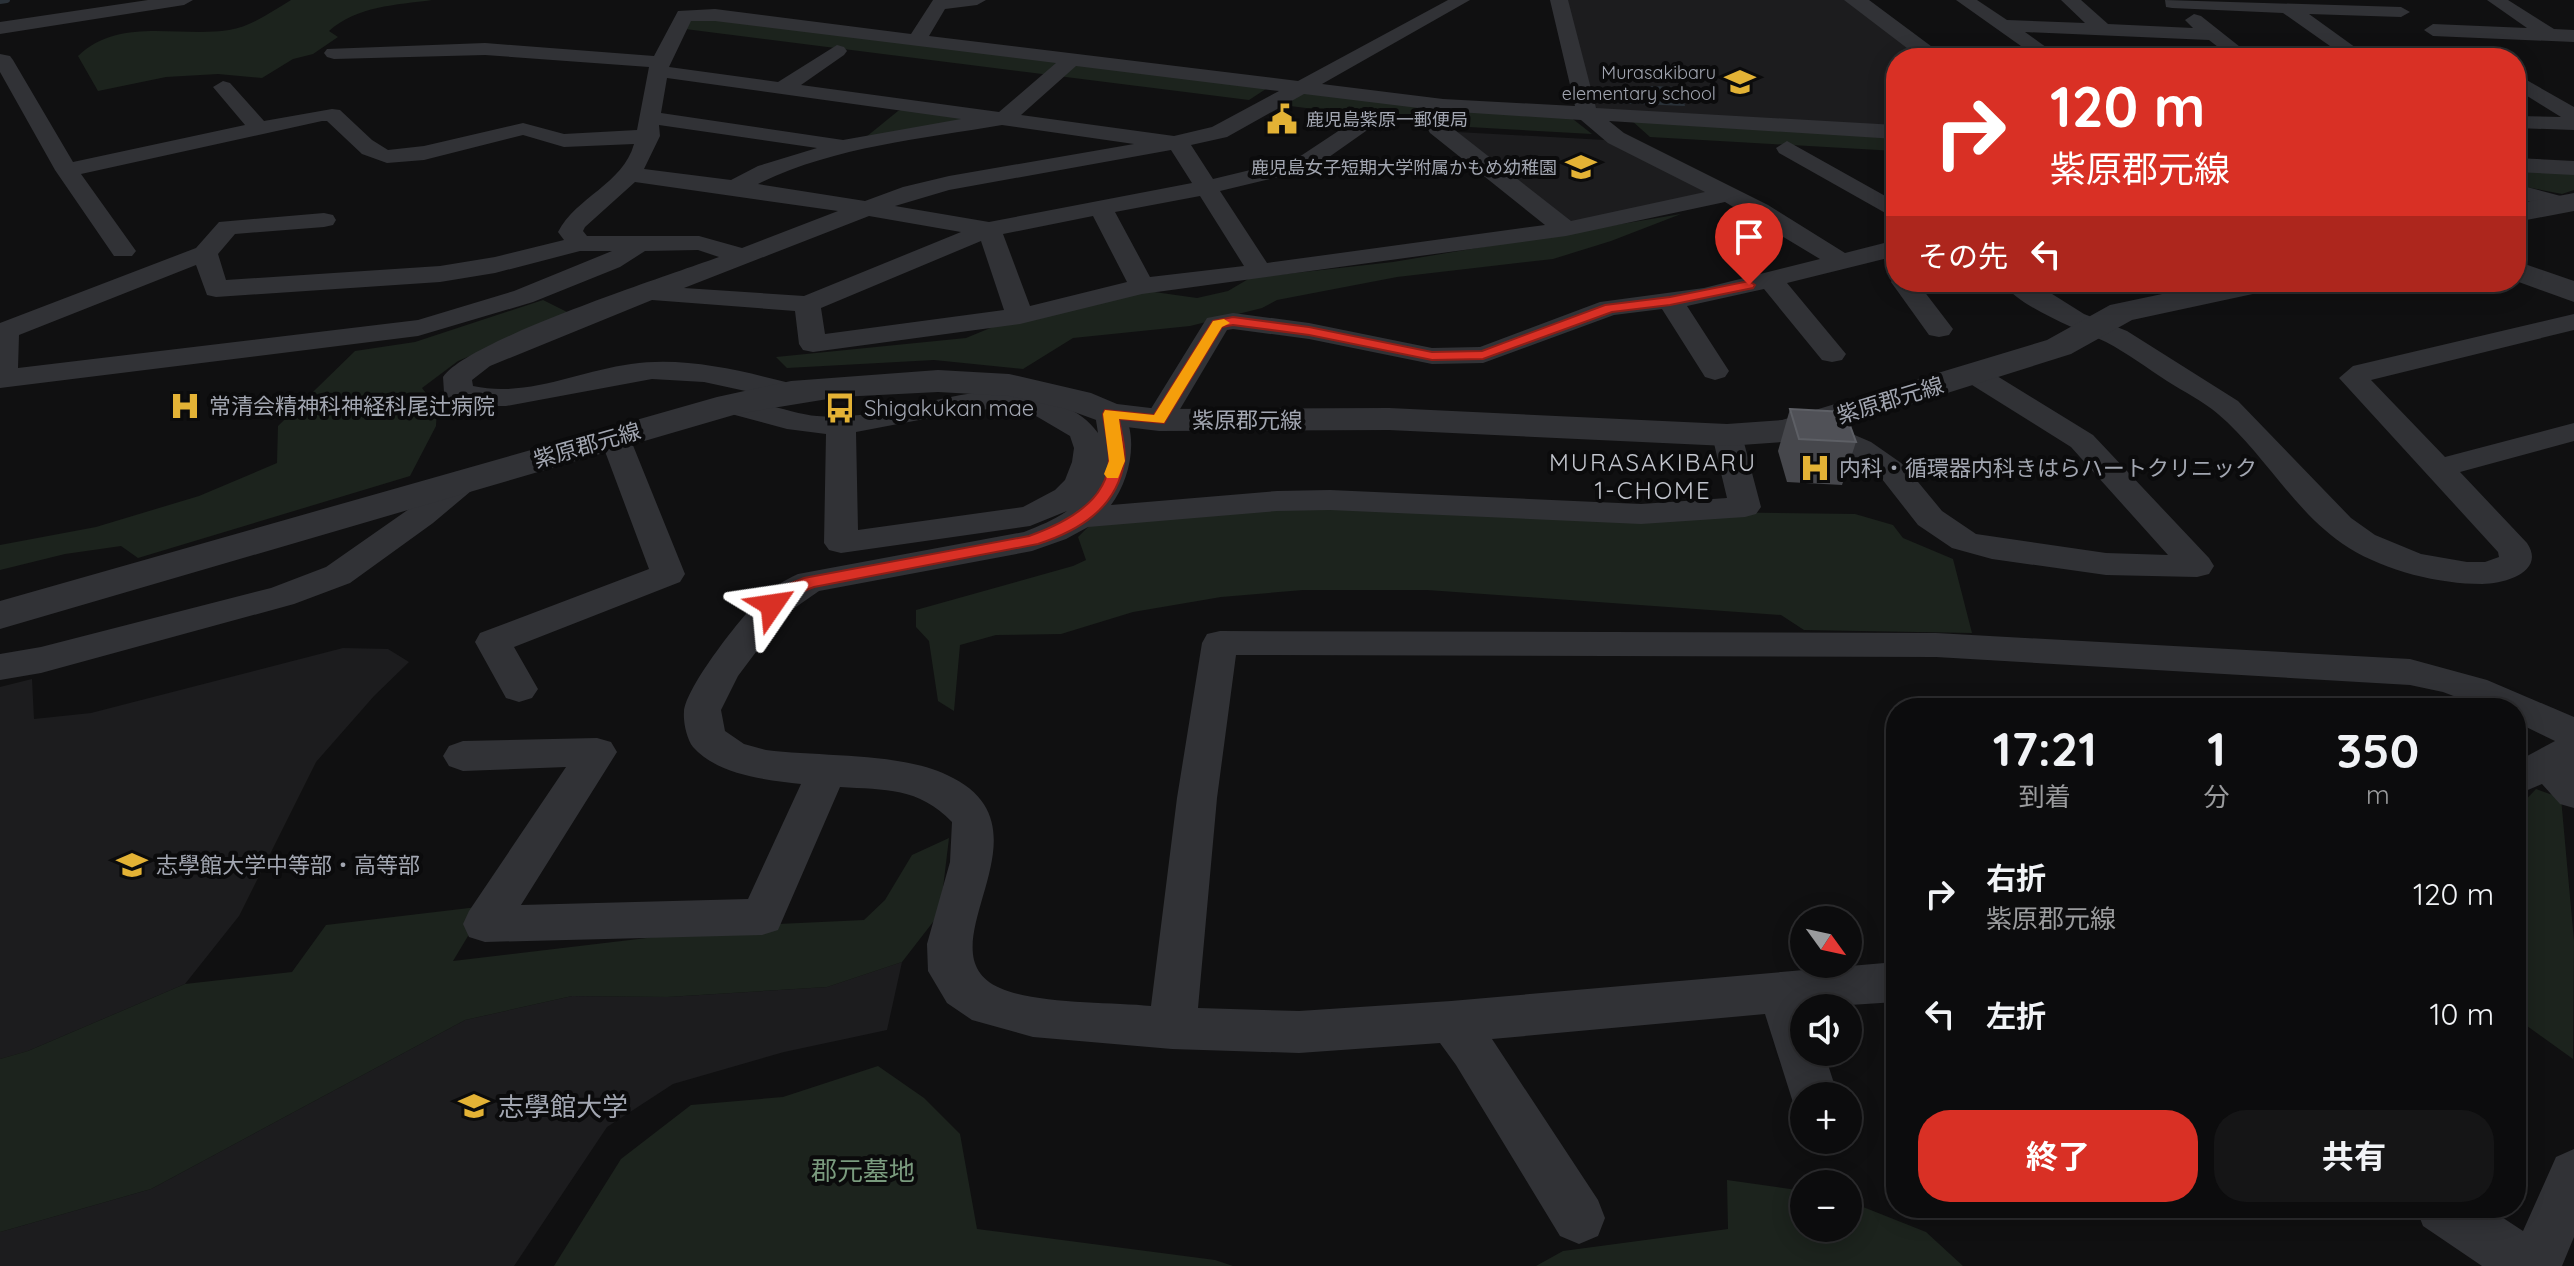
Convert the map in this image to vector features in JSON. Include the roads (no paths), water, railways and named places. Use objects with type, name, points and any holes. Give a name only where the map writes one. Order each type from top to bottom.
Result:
[{"type":"street","points":[[0,28],[184,0]]},
{"type":"street","points":[[917,40],[940,2],[977,0]]},
{"type":"street","points":[[791,392],[740,379],[650,370],[552,391],[478,398],[459,392],[457,377],[480,360],[911,192],[964,179],[1178,143],[1219,132],[1268,105],[1297,99],[1461,0]]},
{"type":"street","points":[[1559,0],[1587,125]]},
{"type":"street","points":[[1855,0],[1920,48]]},
{"type":"street","points":[[1965,0],[2036,48]]},
{"type":"street","points":[[2070,0],[2103,30]]},
{"type":"street","points":[[2382,0],[2463,48]]},
{"type":"street","points":[[2496,0],[2574,49]]},
{"type":"street","points":[[2170,1],[2401,12]]},
{"type":"street","points":[[2170,1],[2231,48]]},
{"type":"street","points":[[2288,8],[2346,48]]},
{"type":"street","points":[[680,23],[715,15],[1072,59],[1297,99],[1443,105],[1587,125],[1886,132]]},
{"type":"street","points":[[680,23],[861,54]]},
{"type":"street","points":[[580,244],[570,232],[574,224],[630,174],[650,127],[659,66],[680,23]]},
{"type":"street","points":[[2002,25],[2214,35]]},
{"type":"street","points":[[2433,30],[2574,36]]},
{"type":"street","points":[[345,74],[369,70],[387,51]]},
{"type":"street","points":[[482,72],[514,51]]},
{"type":"street","points":[[334,53],[514,51],[659,66],[782,88],[1178,143],[1209,187],[1260,272]]},
{"type":"street","points":[[782,88],[837,51]]},
{"type":"street","points":[[734,187],[766,171],[847,146],[1005,118],[1072,59]]},
{"type":"street","points":[[0,60],[3,60],[66,170],[123,251]]},
{"type":"street","points":[[1020,74],[1082,82]]},
{"type":"street","points":[[2526,85],[2574,89]]},
{"type":"street","points":[[223,87],[260,129]]},
{"type":"street","points":[[2526,88],[2574,116]]},
{"type":"street","points":[[1237,102],[1268,105]]},
{"type":"street","points":[[66,170],[332,115],[376,154],[391,158],[523,129],[533,130],[550,139],[571,140],[650,127],[847,146],[901,104]]},
{"type":"street","points":[[1343,115],[1468,129]]},
{"type":"street","points":[[646,294],[807,304],[989,229],[1209,187],[1304,164],[1372,119]]},
{"type":"street","points":[[2526,122],[2574,124]]},
{"type":"street","points":[[1587,125],[1760,210],[1839,260]]},
{"type":"street","points":[[1438,128],[1566,229]]},
{"type":"street","points":[[1616,138],[1663,141]]},
{"type":"street","points":[[1834,151],[1780,148],[1886,206]]},
{"type":"street","points":[[2526,166],[2574,168]]},
{"type":"street","points":[[630,174],[734,187],[989,229]]},
{"type":"street","points":[[2526,193],[2569,203]]},
{"type":"street","points":[[807,304],[813,344],[1020,316],[1142,286],[1566,229],[1728,194]]},
{"type":"street","points":[[2526,211],[2569,203]]},
{"type":"street","points":[[1101,208],[1142,286]]},
{"type":"street","points":[[324,220],[228,227],[205,253],[5,331],[2,378],[418,328],[484,312],[626,254],[640,243]]},
{"type":"street","points":[[989,229],[1020,316]]},
{"type":"street","points":[[205,253],[216,289],[440,274],[495,265],[580,244],[699,243],[744,256]]},
{"type":"street","points":[[1159,420],[1217,324],[1233,321],[1261,324],[1309,331],[1399,352],[1458,357],[1494,351],[1609,308],[1670,301],[1771,280],[1839,260],[1886,257]]},
{"type":"street","points":[[2526,274],[2574,292]]},
{"type":"street","points":[[1771,280],[1832,354]]},
{"type":"street","points":[[1911,292],[1939,329]]},
{"type":"street","points":[[2031,292],[2074,320],[2117,337],[2228,407],[2339,525],[2363,542],[2413,563],[2455,572],[2488,573],[2516,563],[2515,550],[2353,378],[2363,372],[2574,322]]},
{"type":"street","name":"紫原郡元線","points":[[0,615],[466,479],[730,405],[791,392],[886,382],[975,382],[1033,389],[1110,414],[1159,420],[1389,419],[1727,435],[1782,431],[1807,425],[2059,347],[2122,312],[2217,292]]},
{"type":"street","points":[[1670,301],[1715,371]]},
{"type":"street","points":[[1807,425],[1860,449],[1893,472],[1930,518],[1964,541],[1992,549],[2106,564],[2197,566],[2082,441],[1974,374]]},
{"type":"street","points":[[730,405],[764,416],[841,426],[984,398],[1024,401],[1060,414],[1085,432],[1091,450],[1084,474],[1072,493],[1054,506],[1030,516],[841,543],[841,426]]},
{"type":"street","points":[[1110,414],[1117,461],[1106,491],[1085,517],[1061,531],[1032,541],[810,582],[790,590],[772,605],[710,688],[701,714],[707,739],[722,751],[752,765],[917,779],[946,791],[973,818],[971,862],[949,944],[951,971],[963,989],[988,1006],[1033,1017],[1172,1028],[1299,1032],[1451,1022],[1886,983]]},
{"type":"street","points":[[2437,469],[2574,432]]},
{"type":"street","points":[[1085,517],[1277,501],[1330,500],[1641,514],[1745,507],[1727,435]]},
{"type":"street","points":[[519,689],[493,642],[668,574],[615,438]]},
{"type":"street","points":[[0,667],[41,660],[282,596],[338,575],[421,516],[466,479]]},
{"type":"street","points":[[1172,1028],[1197,798],[1220,643],[1936,645],[2410,672],[2500,698]]},
{"type":"street","points":[[2526,716],[2574,793]]},
{"type":"street","points":[[463,756],[597,752],[485,924],[762,917],[827,771]]},
{"type":"street","points":[[1782,990],[1809,1082]]},
{"type":"street","points":[[1451,1022],[1579,1218]]},
{"type":"street","points":[[2458,1218],[2532,1266],[2574,1174]]},
{"type":"waterway","points":[[0,1],[7,0]]},
{"type":"place","name":"Murasakibaru elementary school","points":[[1740,82]]},
{"type":"place","name":"鹿児島紫原一郵便局","points":[[1282,119]]},
{"type":"place","name":"鹿児島女子短期大学附属かもめ幼稚園","points":[[1581,167]]},
{"type":"place","name":"常清会精神科神経科尾辻病院","points":[[185,406]]},
{"type":"place","name":"Shigakukan mae","points":[[840,408]]},
{"type":"place","name":"内科・循環器内科きはらハートクリニック","points":[[1815,468]]},
{"type":"place","name":"志學館大学中等部・高等部","points":[[132,865]]},
{"type":"place","name":"志學館大学","points":[[474,1106]]},
{"type":"district","name":"MURASAKIBARU 1-CHOME","points":[[1653,476]]},
{"type":"park label","name":"郡元墓地","points":[[863,1170]]}]
